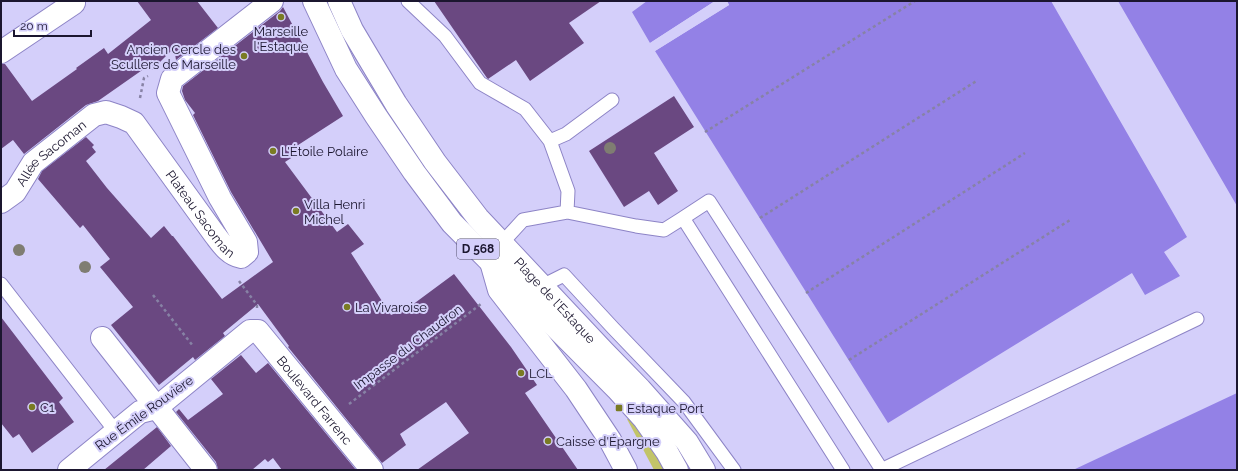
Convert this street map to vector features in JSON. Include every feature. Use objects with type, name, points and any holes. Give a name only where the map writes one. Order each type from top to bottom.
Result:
[{"type":"street","points":[[1,52],[74,2],[73,1]]},
{"type":"street","name":"Plateau Sacoman","points":[[106,112],[134,123],[215,235],[235,256],[241,257],[247,252],[246,242],[220,198],[168,93],[172,79],[272,1]]},
{"type":"street","name":"Plage de l'Estaque","points":[[314,1],[346,69],[414,172],[452,223],[617,389],[644,419],[667,452],[677,470]]},
{"type":"street","name":"Plage de l'Estaque","points":[[339,1],[352,30],[396,104],[435,162],[478,218],[603,352],[640,389],[687,442],[704,470]]},
{"type":"street","name":"Allée Sacoman","points":[[1,202],[15,192],[33,163],[94,115],[106,112]]},
{"type":"street","points":[[491,262],[502,243]]},
{"type":"street","name":"Plage de l'Estaque","points":[[491,262],[499,290],[576,389],[610,440],[626,470]]},
{"type":"street","name":"Rue Émile Rouvière","points":[[80,467],[116,432],[140,412],[156,408],[250,331],[258,330]]},
{"type":"street","name":"Boulevard Farrenc","points":[[258,330],[372,470]]},
{"type":"street","points":[[102,338],[206,470]]},
{"type":"lane","points":[[408,1],[445,36],[480,83],[525,109],[550,141],[568,191],[567,212]]},
{"type":"lane","points":[[550,141],[566,134],[612,100]]},
{"type":"lane","points":[[502,243],[523,220],[567,212],[664,230],[709,201],[881,470],[1197,319]]},
{"type":"lane","points":[[683,218],[843,470]]},
{"type":"lane","points":[[542,286],[564,275],[612,328],[684,402],[734,470]]},
{"type":"lane","points":[[1,284],[116,432]]},
{"type":"path","points":[[705,132],[914,1]]},
{"type":"path","points":[[760,218],[978,80]]},
{"type":"path","points":[[806,293],[1025,153]]},
{"type":"path","points":[[849,360],[1070,220]]},
{"type":"path","points":[[235,276],[257,305],[258,330]]},
{"type":"path","name":"Impasse du Chaudron","points":[[330,419],[499,290]]},
{"type":"path","points":[[153,296],[208,366]]},
{"type":"shaded area","points":[[647,1],[715,1],[650,43],[632,12]]},
{"type":"shaded area","points":[[727,1],[1051,1],[1187,237],[1164,252],[1180,276],[1145,295],[1132,273],[888,423],[655,51],[729,5]]},
{"type":"shaded area","points":[[1118,1],[1237,1],[1237,206]]},
{"type":"shaded area","points":[[1237,393],[1237,470],[1073,470]]},
{"type":"shaded area","points":[[632,417],[667,470],[654,470],[627,419]]},
{"type":"pier","points":[[717,1],[716,3],[651,45],[650,43]]},
{"type":"pier","points":[[725,1],[727,1],[729,5],[655,51],[654,50],[727,4]]},
{"type":"building","points":[[137,1],[197,1],[218,28],[176,60],[174,48],[152,70],[148,66],[98,101],[86,105],[24,154],[13,140],[1,149],[1,64],[5,64],[32,101],[104,48],[108,54],[151,20]]},
{"type":"building","points":[[434,1],[601,1],[569,23],[584,43],[530,81],[516,60],[488,79]]},
{"type":"building","points":[[283,7],[343,116],[295,147],[299,153],[285,162],[337,232],[348,224],[364,244],[351,253],[391,315],[403,310],[404,311],[454,274],[511,347],[537,385],[525,393],[578,470],[417,470],[469,433],[446,402],[400,434],[406,445],[382,463],[288,347],[289,346],[258,304],[223,333],[225,336],[195,360],[193,357],[159,385],[111,325],[133,307],[100,267],[110,259],[83,225],[80,228],[38,179],[42,171],[86,137],[94,145],[92,147],[96,152],[86,161],[107,188],[151,238],[164,226],[222,299],[273,262],[231,192],[193,115],[195,113],[185,100],[182,91],[183,86],[280,11]]},
{"type":"building","points":[[674,96],[694,127],[654,153],[678,191],[658,205],[649,191],[624,207],[589,151]]},
{"type":"building","name":"C1","points":[[1,317],[63,398],[59,402],[74,422],[32,453],[19,434],[13,438],[1,423]]},
{"type":"building","points":[[241,355],[256,373],[268,363],[356,470],[282,470],[273,458],[268,462],[265,459],[252,470],[218,470],[216,462],[176,412],[179,409],[188,420],[223,394],[211,379]]},
{"type":"building","points":[[157,427],[171,446],[143,470],[104,470]]},
{"type":"place","name":"Marseille l'Estaque","points":[[281,17]]},
{"type":"place","name":"Ancien Cercle des Scullers de Marseille","points":[[244,56]]},
{"type":"place","name":"L'Étoile Polaire","points":[[273,151]]},
{"type":"place","name":"Villa Henri Michel","points":[[296,211]]},
{"type":"place","name":"La Vivaroise","points":[[347,307]]},
{"type":"place","name":"LCL","points":[[521,373]]},
{"type":"place","name":"C1","points":[[32,407]]},
{"type":"place","name":"Estaque Port","points":[[619,408]]},
{"type":"place","name":"Caisse d'Épargne","points":[[548,441]]}]
